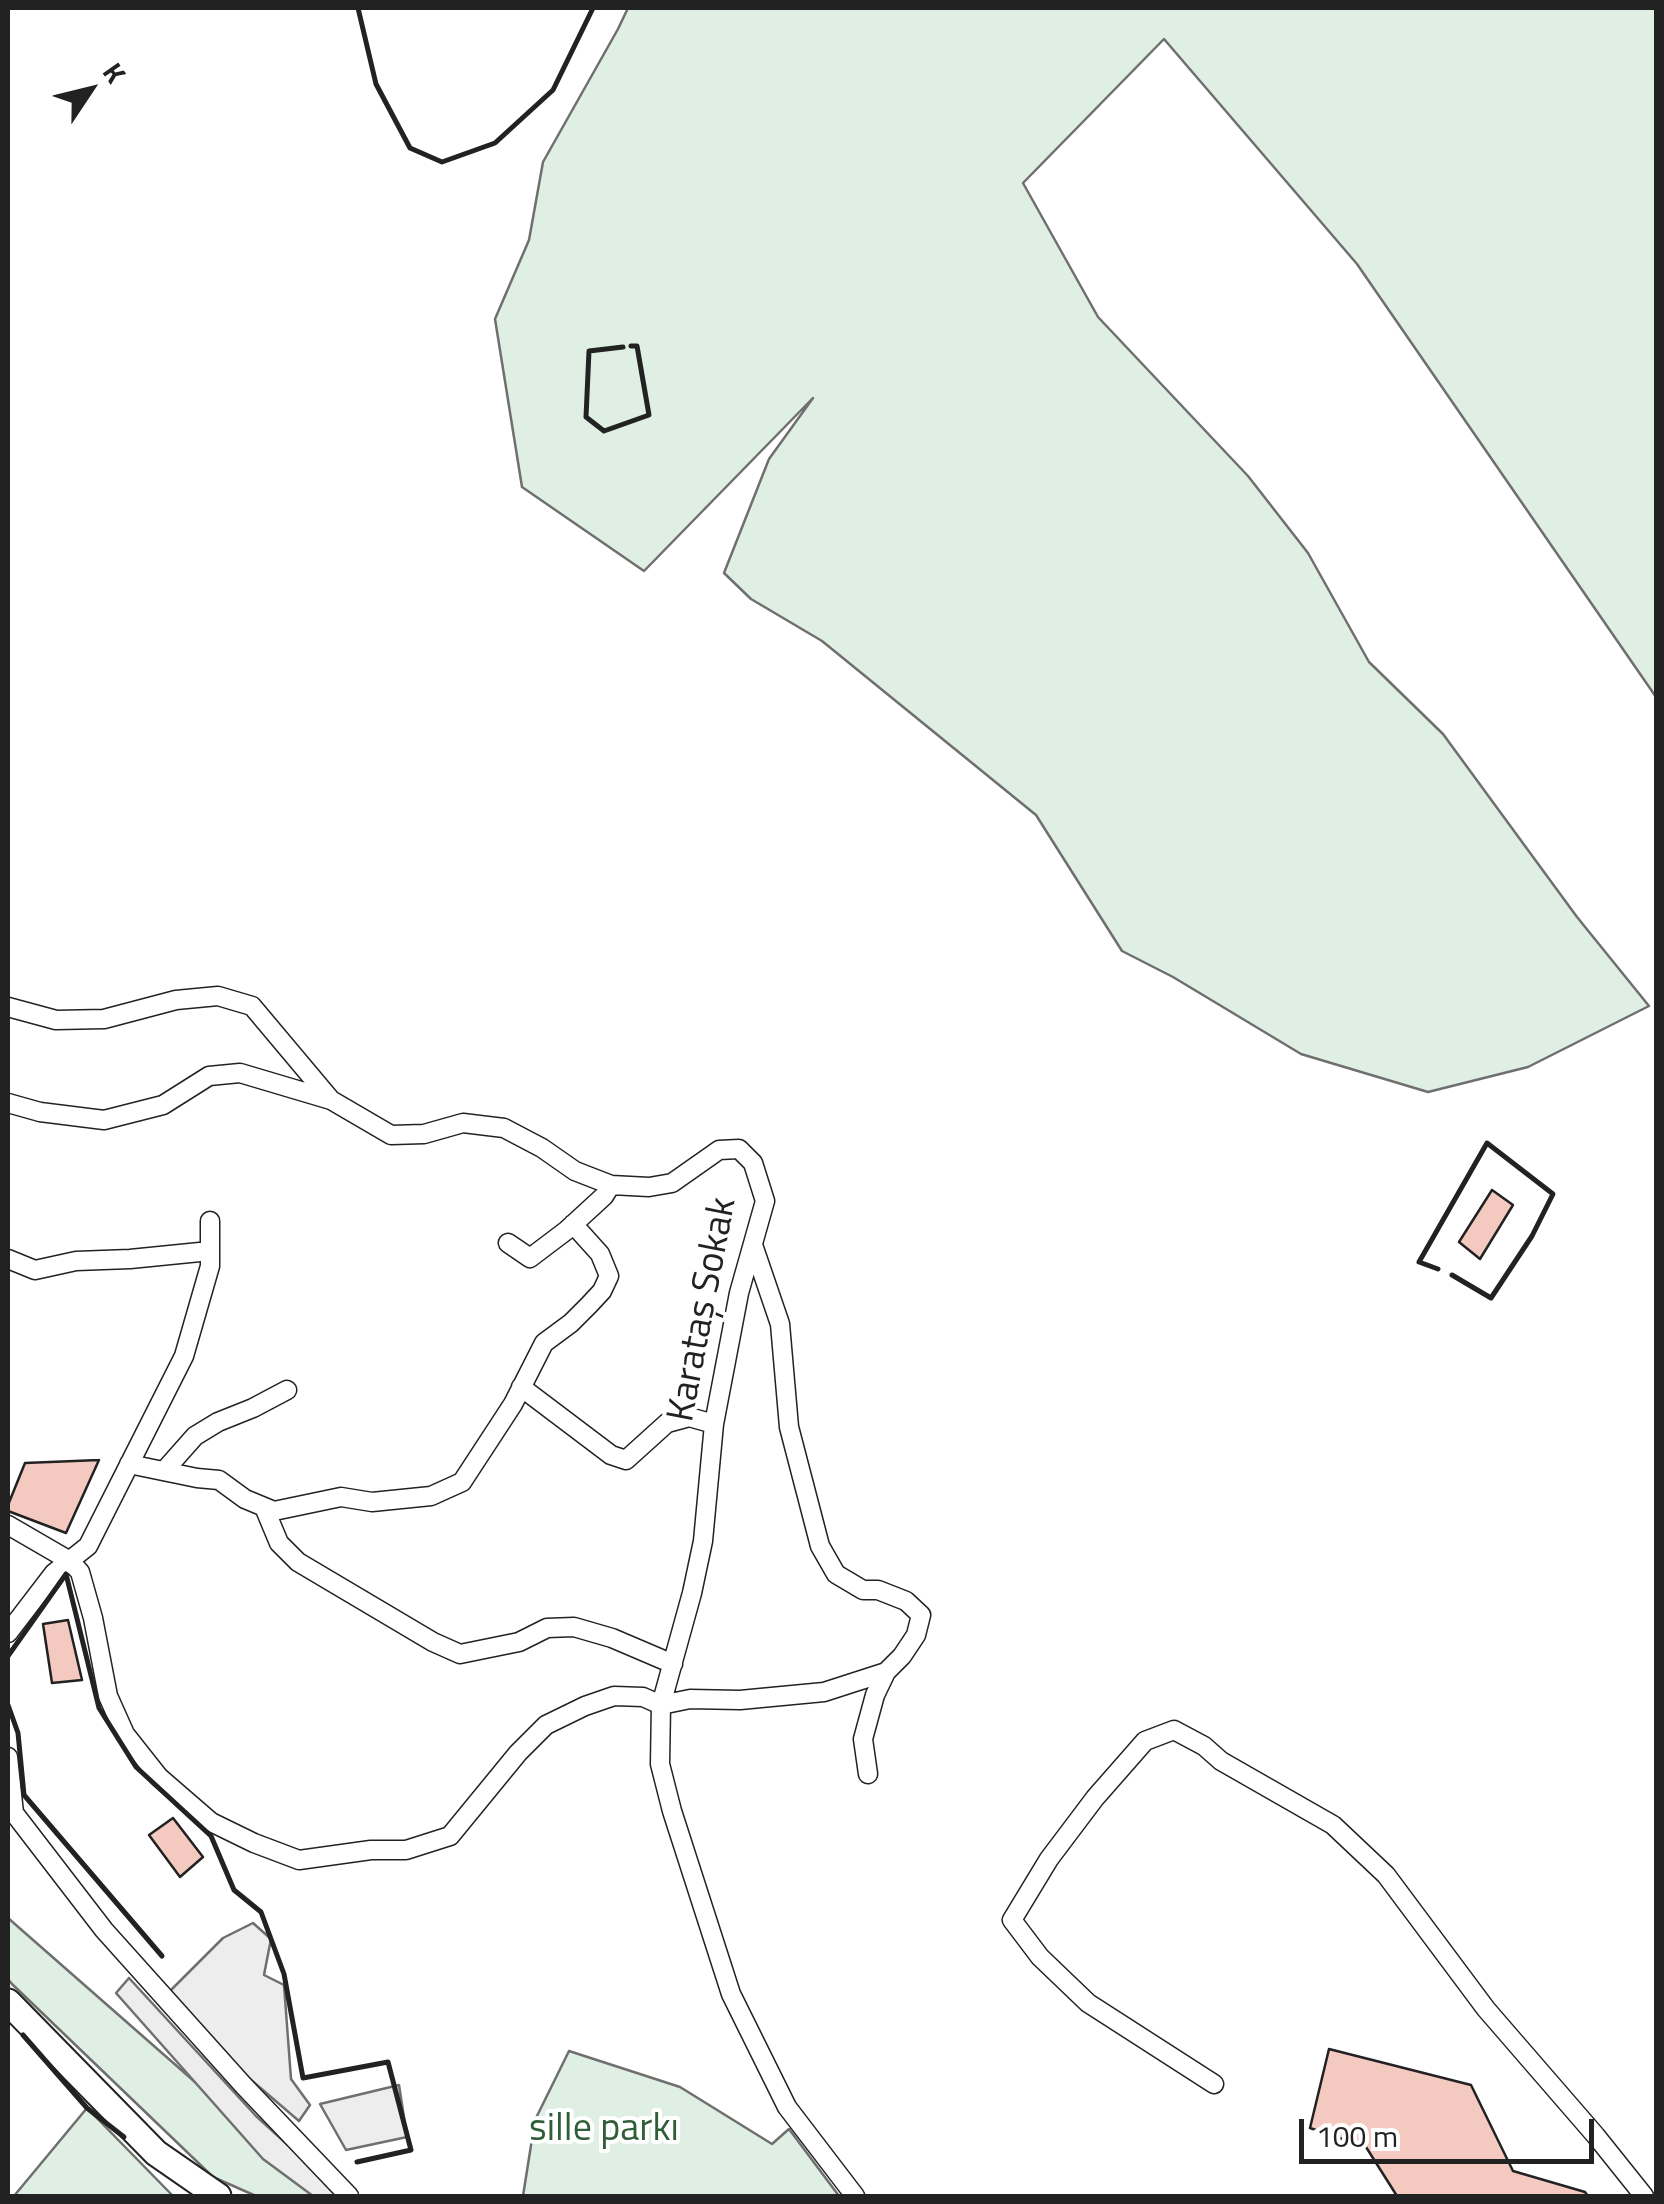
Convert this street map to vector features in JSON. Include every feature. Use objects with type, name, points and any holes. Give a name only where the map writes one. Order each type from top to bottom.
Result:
[{"type":"main road","points":[[8,2002],[156,2153],[218,2196]]},
{"type":"street","name":"Karataş Sokak","points":[[8,1007],[56,1020],[104,1019],[176,1000],[218,996],[252,1006],[331,1100],[391,1135],[424,1134],[463,1123],[504,1128],[575,1170],[611,1184],[649,1187],[672,1184],[719,1150],[739,1150],[753,1163],[765,1201],[739,1294],[714,1424],[703,1541],[661,1705],[660,1764],[730,1994],[786,2106],[856,2196]]},
{"type":"street","points":[[8,1103],[40,1112],[104,1120],[163,1104],[209,1076],[240,1074],[331,1100]]},
{"type":"street","points":[[508,1243],[530,1258],[574,1224],[604,1196],[611,1184]]},
{"type":"street","points":[[8,1633],[54,1573],[88,1546],[184,1356],[210,1266],[210,1221]]},
{"type":"street","points":[[128,1464],[219,1480],[245,1499],[274,1512],[341,1496],[372,1502],[431,1496],[462,1482],[512,1404],[544,1343],[589,1305],[609,1276],[600,1254],[574,1224]]},
{"type":"street","points":[[752,1245],[780,1324],[789,1427],[820,1546],[836,1574],[862,1590],[878,1590],[906,1602],[921,1615],[916,1635],[886,1672],[875,1695],[862,1740],[868,1774]]},
{"type":"street","points":[[8,1259],[35,1270],[76,1260],[130,1259],[210,1250]]},
{"type":"street","points":[[521,1387],[612,1454],[626,1460],[667,1423],[690,1417],[714,1424]]},
{"type":"street","points":[[164,1472],[195,1436],[287,1390]]},
{"type":"street","points":[[264,1507],[279,1542],[298,1562],[432,1642],[460,1654],[520,1642],[547,1628],[574,1626],[673,1664]]},
{"type":"street","points":[[8,1525],[70,1561],[80,1572],[108,1696],[125,1734],[159,1777],[211,1822],[299,1860],[371,1850],[406,1850],[450,1836],[546,1725],[614,1696],[643,1697],[661,1705],[690,1698],[740,1700],[824,1692],[886,1672]]},
{"type":"street","points":[[1214,2084],[1088,2003],[1040,1957],[1012,1920],[1049,1859],[1095,1798],[1145,1741],[1174,1730],[1204,1746],[1221,1762],[1334,1825],[1386,1875],[1486,2009],[1644,2196]]},
{"type":"street","points":[[8,1757],[14,1813],[104,1930],[349,2196]]},
{"type":"green space","points":[[628,8],[1656,8],[1656,697],[1357,264],[1164,39],[1023,183],[1098,317],[1248,476],[1308,553],[1369,662],[1443,734],[1577,917],[1649,1006],[1528,1067],[1428,1092],[1301,1054],[1122,951],[1036,815],[822,641],[751,599],[724,573],[769,459],[813,398],[644,571],[522,487],[495,319],[529,240],[543,162]]},
{"type":"green space","points":[[8,1918],[325,2196],[256,2196],[213,2177],[8,1979]]},
{"type":"green space","name":"sille parkı","points":[[569,2051],[680,2087],[772,2144],[789,2129],[839,2196],[523,2196],[535,2120]]},
{"type":"green space","points":[[87,2108],[173,2196],[14,2196]]},
{"type":"shaded area","points":[[253,1923],[271,1939],[264,1975],[284,1985],[291,2079],[310,2105],[299,2121],[236,2067],[168,1993],[223,1938]]},
{"type":"shaded area","points":[[129,1978],[256,2116],[324,2178],[338,2196],[313,2196],[263,2159],[116,1993]]},
{"type":"shaded area","points":[[399,2085],[407,2137],[346,2150],[320,2104]]},
{"type":"building","points":[[1492,1190],[1513,1205],[1480,1259],[1459,1242]]},
{"type":"building","points":[[99,1460],[66,1533],[8,1511],[25,1463]]},
{"type":"building","points":[[68,1620],[82,1680],[52,1683],[43,1624]]},
{"type":"building","points":[[173,1818],[203,1857],[180,1877],[149,1835]]},
{"type":"building","points":[[1329,2049],[1471,2085],[1513,2171],[1588,2196],[1397,2196],[1366,2147],[1310,2128]]},
{"type":"wall","points":[[358,8],[376,84],[410,148],[442,162],[495,143],[553,90],[593,8]]},
{"type":"wall","points":[[623,347],[589,351],[586,417],[604,431],[649,415],[637,346],[631,346]]},
{"type":"wall","points":[[1438,1269],[1419,1262],[1487,1143],[1553,1194],[1532,1236],[1491,1298],[1452,1275]]},
{"type":"wall","points":[[8,1656],[66,1574],[99,1708],[136,1767],[211,1836],[234,1890],[261,1912],[284,1974],[303,2078],[388,2062],[411,2150],[357,2162]]},
{"type":"wall","points":[[8,1705],[18,1733],[24,1795],[162,1956]]},
{"type":"wall","points":[[23,2035],[87,2108],[124,2137]]}]
